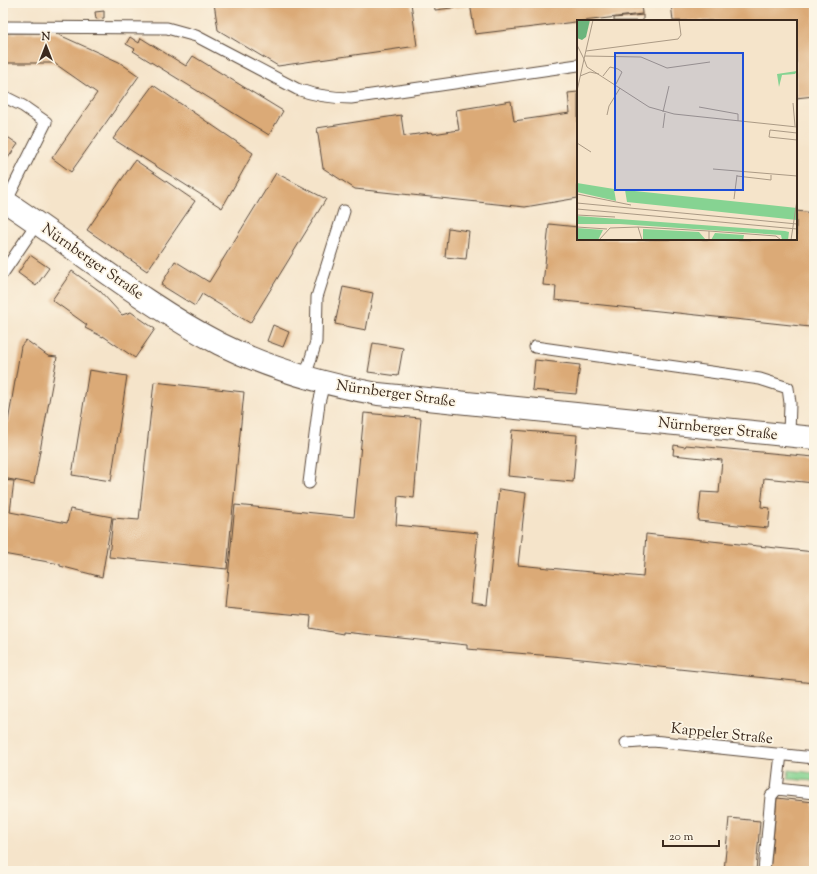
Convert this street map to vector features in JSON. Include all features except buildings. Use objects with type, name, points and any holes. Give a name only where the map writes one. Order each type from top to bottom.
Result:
[{"type":"street","name":"Nürnberger Straße","points":[[5,201],[162,310],[202,334],[249,357],[315,380],[340,387],[399,396],[814,438]]},
{"type":"lane","points":[[3,28],[167,28],[196,36],[297,89],[314,96],[331,98],[351,98],[577,64]]},
{"type":"lane","points":[[3,96],[23,106],[46,122],[5,201]]},
{"type":"lane","points":[[309,483],[319,403],[315,380],[317,298],[344,211]]},
{"type":"lane","points":[[3,273],[37,223]]},
{"type":"lane","points":[[535,347],[760,379],[788,388],[790,403],[789,435]]},
{"type":"lane","name":"Kappeler Straße","points":[[626,743],[653,741],[814,758]]},
{"type":"lane","points":[[764,871],[772,796],[777,789],[781,754]]},
{"type":"lane","points":[[777,789],[814,793]]},
{"type":"green space","points":[[789,770],[814,773],[814,781],[788,779]]}]
